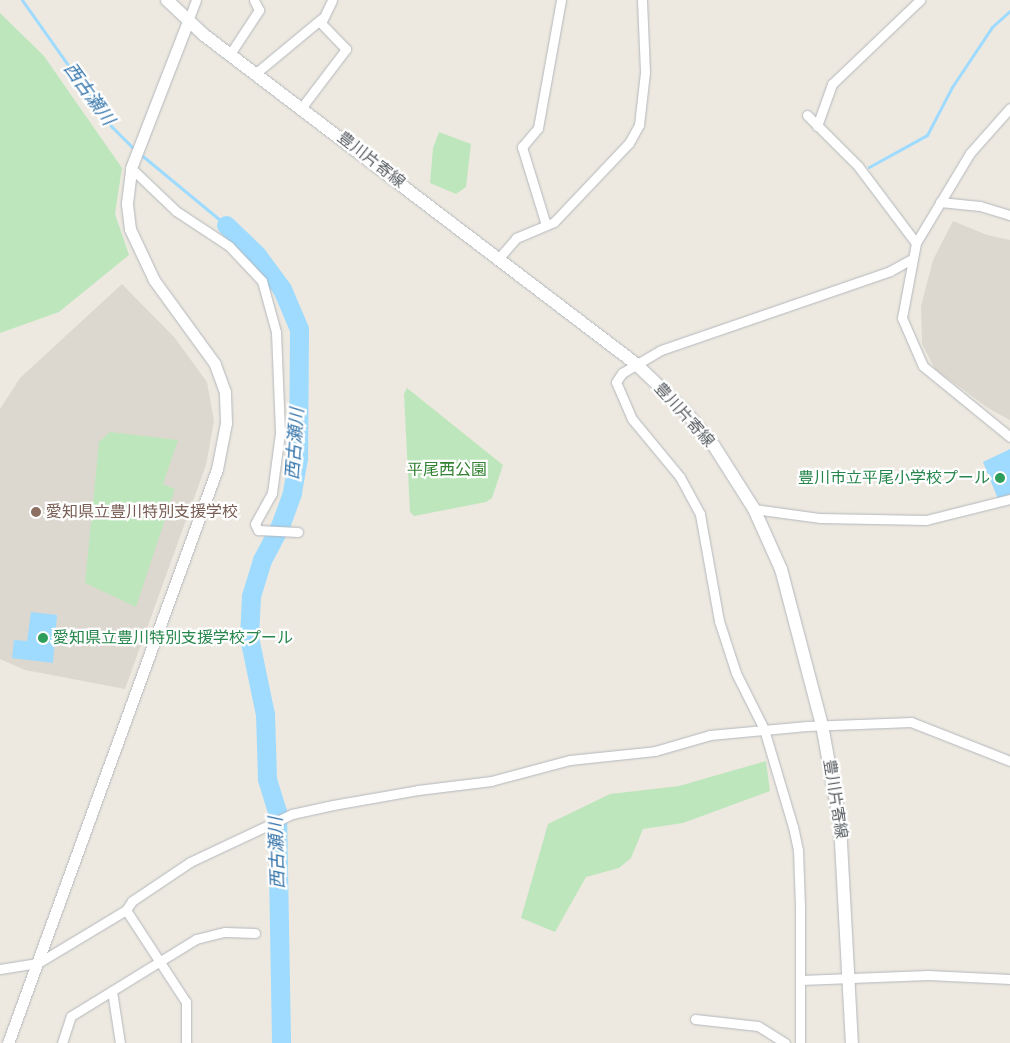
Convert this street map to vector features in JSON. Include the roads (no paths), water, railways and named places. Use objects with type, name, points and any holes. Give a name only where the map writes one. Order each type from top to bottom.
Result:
[{"type":"main road","name":"豊川片寄線","points":[[167,0],[188,21],[230,54],[302,107],[636,364],[685,411],[714,446],[754,509],[781,569],[822,725],[840,824],[852,1043]]},
{"type":"street","points":[[8,1043],[217,469],[226,423],[225,392],[215,364],[154,280],[130,229],[127,203],[133,164],[196,0]]},
{"type":"street","points":[[230,54],[259,10],[254,0]]},
{"type":"street","points":[[256,73],[321,18],[332,0]]},
{"type":"street","points":[[546,225],[522,147],[538,128],[561,0]]},
{"type":"street","points":[[498,259],[516,238],[554,222],[629,143],[639,125],[645,72],[642,0]]},
{"type":"street","points":[[817,126],[832,84],[920,0]]},
{"type":"street","points":[[302,107],[346,49],[323,26],[321,18]]},
{"type":"street","points":[[1010,108],[970,153],[916,242],[910,260],[902,318],[914,352],[922,366],[1010,437]]},
{"type":"street","points":[[807,114],[858,166],[916,242]]},
{"type":"street","points":[[133,164],[176,211],[229,246],[262,281],[276,332],[280,389],[280,433],[272,493],[255,524],[258,530],[298,532]]},
{"type":"street","points":[[940,202],[980,206],[1010,215]]},
{"type":"street","points":[[800,1043],[801,980],[798,850],[764,729],[736,673],[719,620],[700,514],[680,476],[632,419],[616,382],[622,373],[661,350],[890,271],[910,260]]},
{"type":"street","points":[[754,509],[820,518],[926,520],[1010,499]]},
{"type":"street","points":[[0,968],[38,963],[126,910],[132,901],[190,862],[292,814],[418,790],[491,781],[570,760],[655,751],[710,735],[764,729],[911,722],[1010,761]]},
{"type":"street","points":[[126,910],[186,1002],[186,1043]]},
{"type":"street","points":[[62,1043],[71,1016],[196,938],[225,932],[255,933]]},
{"type":"street","points":[[801,980],[928,975],[1010,980]]},
{"type":"street","points":[[112,991],[120,1043]]},
{"type":"street","points":[[694,1019],[758,1026],[785,1043]]},
{"type":"water","name":"豊川市立平尾小学校プール","points":[[1010,449],[1010,494],[998,499],[983,462]]},
{"type":"water","points":[[31,612],[57,615],[53,663],[12,658],[14,640],[27,641]]},
{"type":"waterway","name":"西古瀬川","points":[[22,0],[112,127],[134,149]]},
{"type":"waterway","points":[[869,167],[927,135],[952,87],[992,27],[1010,11]]},
{"type":"waterway","name":"西古瀬川","points":[[139,153],[226,225]]},
{"type":"waterway","name":"西古瀬川","points":[[226,225],[257,255],[282,289],[299,329],[298,458],[292,493],[281,524],[262,560],[251,596],[249,637],[265,714],[267,779],[277,811],[281,1043]]},
{"type":"place","name":"豊川市立平尾小学校プール","points":[[1000,478]]},
{"type":"place","name":"愛知県立豊川特別支援学校","points":[[36,512]]},
{"type":"place","name":"愛知県立豊川特別支援学校プール","points":[[43,638]]},
{"type":"park label","name":"平尾西公園","points":[[447,470]]}]
